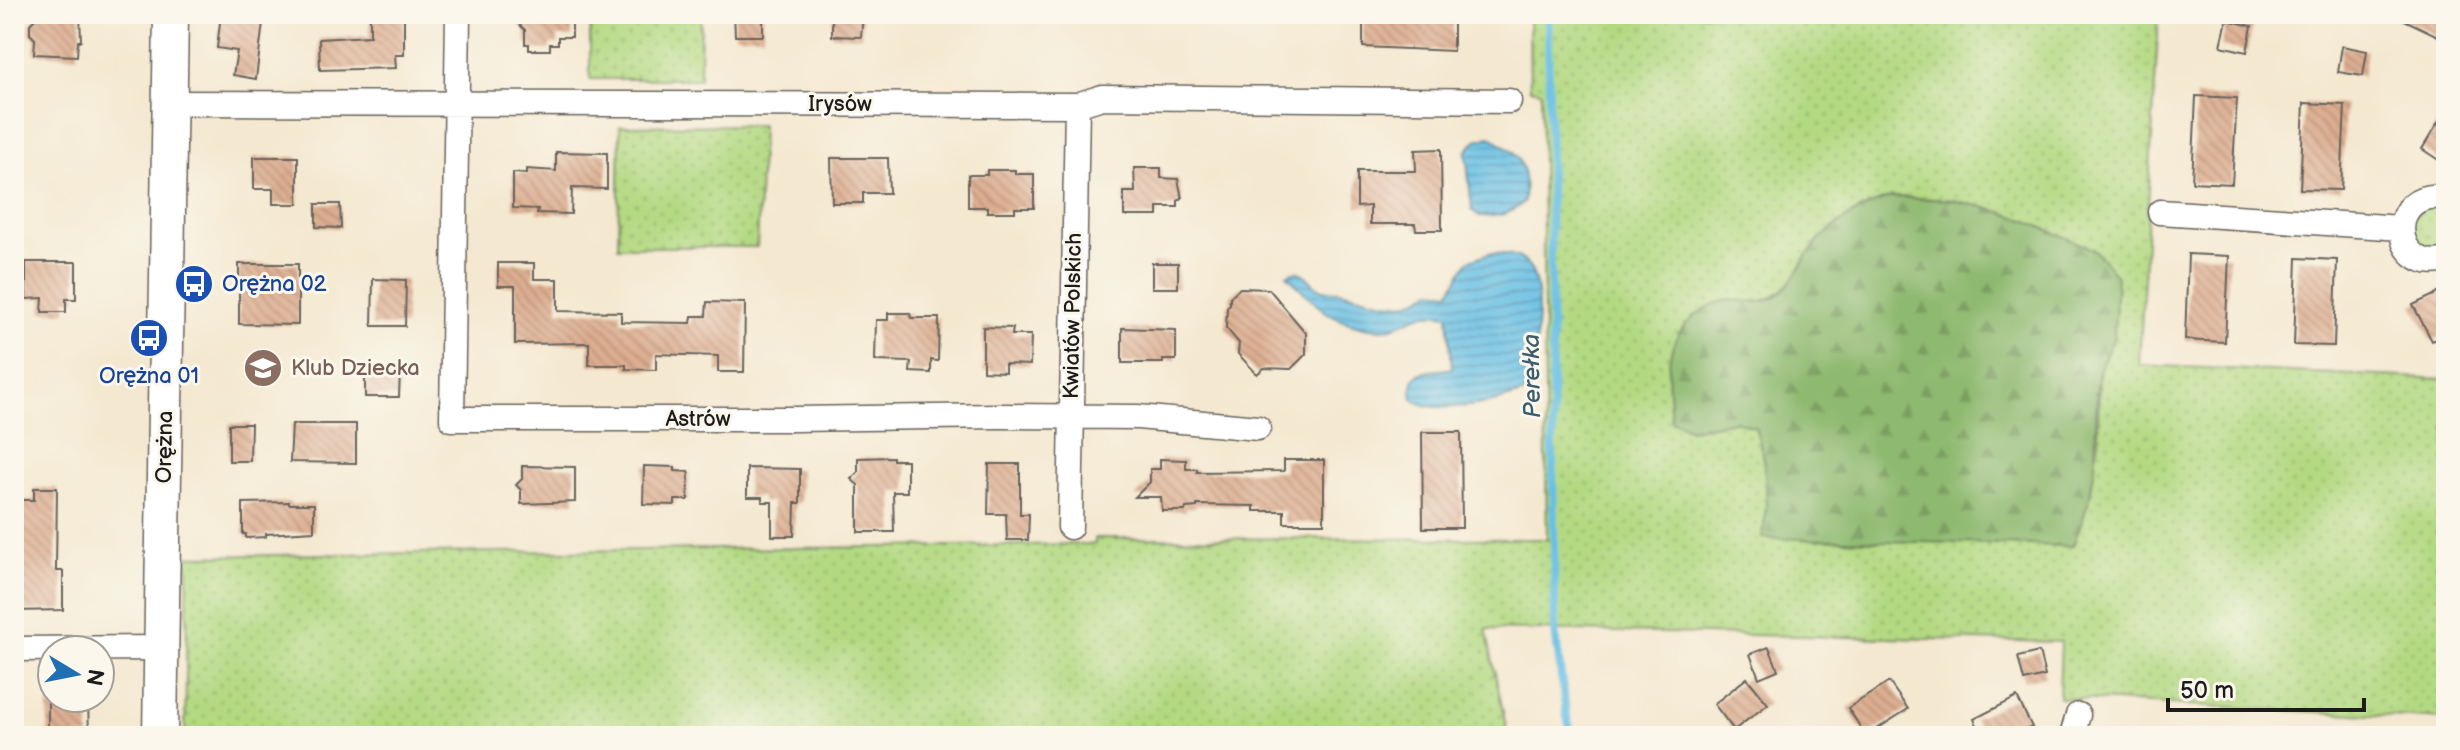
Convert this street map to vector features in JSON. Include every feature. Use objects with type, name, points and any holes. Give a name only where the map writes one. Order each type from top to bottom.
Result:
[{"type":"street","name":"Orężna","points":[[160,736],[171,14]]},
{"type":"street","points":[[457,103],[458,14]]},
{"type":"street","name":"Irysów","points":[[169,103],[1077,105],[1102,97],[1509,101]]},
{"type":"street","name":"Astrów","points":[[457,103],[452,419],[1138,417],[1258,428]]},
{"type":"street","name":"Kwiatów Polskich","points":[[1070,527],[1077,105]]},
{"type":"street","points":[[2446,198],[2425,197],[2416,201],[2403,217],[2401,228],[2402,238],[2414,255],[2433,262],[2446,260]]},
{"type":"street","points":[[2160,212],[2401,228]]},
{"type":"street","points":[[14,649],[161,648]]},
{"type":"green space","points":[[590,14],[701,14],[700,79],[590,79]]},
{"type":"green space","points":[[1529,14],[2159,14],[2139,365],[2446,379],[2446,719],[2059,698],[2061,642],[1486,629],[1508,736],[185,736],[188,556],[1095,544],[1095,538],[1547,539],[1541,91],[1530,89]],"holes":[[[1892,197],[1953,200],[2095,250],[2114,337],[2099,370],[2098,447],[2073,546],[1762,537],[1766,482],[1755,427],[1735,421],[1714,423],[1730,300],[1749,302],[1774,296],[1795,277],[1809,253],[1825,236],[1868,206]]]},
{"type":"green space","points":[[762,125],[757,247],[618,247],[620,126]]},
{"type":"green space","points":[[1892,197],[1953,200],[2025,220],[2095,250],[2117,276],[2114,337],[2099,370],[2095,467],[2089,501],[2073,546],[1762,538],[1766,482],[1755,427],[1735,421],[1690,429],[1671,420],[1670,358],[1679,333],[1689,321],[1721,302],[1762,301],[1779,294],[1829,231],[1858,211]]},
{"type":"green space","points":[[2424,207],[2446,207],[2446,251],[2435,254],[2414,242],[2413,219]]},
{"type":"water","points":[[1491,137],[1510,150],[1520,163],[1524,202],[1503,214],[1478,216],[1472,209],[1466,152],[1476,140]]},
{"type":"water","points":[[1489,253],[1517,257],[1532,272],[1538,304],[1536,343],[1529,391],[1470,406],[1437,407],[1413,399],[1413,381],[1417,376],[1428,371],[1452,368],[1448,315],[1423,315],[1382,329],[1357,325],[1322,309],[1287,275],[1303,273],[1325,291],[1342,291],[1377,301],[1400,303],[1422,297],[1432,290],[1450,292],[1468,261]]},
{"type":"building","points":[[36,14],[80,14],[81,41],[78,41],[77,56],[34,54],[35,39],[30,34],[30,24]]},
{"type":"building","points":[[221,14],[264,14],[256,79],[233,75],[237,51],[217,48]]},
{"type":"building","points":[[370,14],[404,14],[404,55],[395,55],[396,68],[320,70],[319,39],[370,36]]},
{"type":"building","points":[[508,14],[572,14],[572,37],[558,37],[558,44],[550,44],[550,50],[529,50],[529,44],[525,44],[525,30]]},
{"type":"building","points":[[734,14],[763,14],[763,36],[735,36]]},
{"type":"building","points":[[832,14],[863,14],[861,37],[832,36]]},
{"type":"building","points":[[1363,14],[1453,14],[1453,51],[1363,47]]},
{"type":"building","points":[[2392,14],[2446,14],[2446,40]]},
{"type":"building","points":[[2227,20],[2252,26],[2247,52],[2221,46]]},
{"type":"building","points":[[2342,46],[2367,51],[2363,76],[2338,72]]},
{"type":"building","points":[[2196,96],[2237,98],[2232,184],[2192,182]]},
{"type":"building","points":[[2304,103],[2345,105],[2341,190],[2300,189]]},
{"type":"building","points":[[2446,110],[2446,165],[2422,149]]},
{"type":"building","points":[[1441,149],[1442,230],[1416,230],[1415,224],[1370,224],[1370,206],[1357,207],[1357,171],[1416,171],[1415,150]]},
{"type":"building","points":[[556,152],[607,153],[607,189],[572,188],[571,214],[537,213],[538,209],[513,208],[513,173],[527,174],[527,169],[556,171]]},
{"type":"building","points":[[254,157],[298,157],[298,204],[273,204],[273,189],[254,189]]},
{"type":"building","points":[[831,158],[888,158],[889,193],[863,193],[863,203],[832,203]]},
{"type":"building","points":[[1134,168],[1161,168],[1161,178],[1178,179],[1182,198],[1178,201],[1178,207],[1158,207],[1158,216],[1124,216],[1124,192],[1135,192]]},
{"type":"building","points":[[987,170],[1034,174],[1034,208],[987,212],[987,207],[968,207],[968,175],[987,175]]},
{"type":"building","points":[[316,204],[340,204],[341,228],[316,227]]},
{"type":"building","points":[[2188,254],[2229,256],[2225,342],[2185,340]]},
{"type":"building","points":[[2297,258],[2337,260],[2334,346],[2294,345]]},
{"type":"building","points":[[26,262],[76,262],[76,299],[66,299],[66,312],[42,312],[43,298],[26,299]]},
{"type":"building","points":[[498,263],[534,263],[534,279],[558,279],[558,311],[621,312],[621,322],[691,323],[692,316],[706,316],[707,302],[745,303],[744,372],[718,372],[718,356],[656,354],[656,370],[626,369],[626,365],[589,365],[589,343],[515,344],[515,286],[498,286]]},
{"type":"building","points":[[1152,263],[1178,263],[1178,288],[1152,288]]},
{"type":"building","points":[[239,264],[298,264],[298,325],[239,324]]},
{"type":"building","points":[[373,279],[406,280],[405,326],[372,326]]},
{"type":"building","points":[[1240,288],[1269,289],[1306,333],[1306,354],[1291,369],[1264,368],[1257,374],[1238,354],[1239,343],[1226,328],[1230,297]]},
{"type":"building","points":[[2440,292],[2446,302],[2446,334],[2432,341],[2413,305]]},
{"type":"building","points":[[888,313],[910,313],[911,318],[939,318],[938,361],[931,360],[931,373],[910,372],[911,362],[875,361],[876,320],[888,320]]},
{"type":"building","points":[[983,327],[1013,328],[1012,335],[1031,335],[1030,365],[1005,364],[1005,372],[983,371]]},
{"type":"building","points":[[1122,328],[1176,330],[1176,360],[1122,363]]},
{"type":"building","points":[[365,371],[400,371],[399,397],[365,397]]},
{"type":"building","points":[[229,424],[251,424],[250,461],[229,461]]},
{"type":"building","points":[[292,424],[356,424],[356,463],[290,462]]},
{"type":"building","points":[[1422,432],[1461,432],[1462,528],[1423,528]]},
{"type":"building","points":[[893,457],[893,460],[907,460],[907,492],[893,492],[894,532],[858,532],[858,485],[851,479],[858,472],[858,458]]},
{"type":"building","points":[[1160,459],[1186,460],[1186,469],[1197,469],[1197,472],[1284,471],[1284,460],[1324,460],[1324,523],[1284,523],[1284,511],[1254,511],[1254,506],[1197,505],[1185,511],[1162,511],[1161,497],[1135,497],[1150,482],[1150,469],[1160,469]]},
{"type":"building","points":[[989,464],[1020,464],[1020,514],[1029,514],[1028,540],[1007,540],[1006,514],[988,514]]},
{"type":"building","points":[[522,466],[575,467],[575,502],[521,504],[521,490],[516,485],[522,479]]},
{"type":"building","points":[[644,466],[675,467],[675,471],[689,472],[688,500],[675,500],[675,505],[643,504]]},
{"type":"building","points":[[747,468],[800,469],[800,503],[795,503],[794,536],[772,536],[772,502],[762,502],[762,497],[747,497]]},
{"type":"building","points":[[34,488],[57,488],[56,571],[63,571],[63,610],[14,611],[15,500],[34,500]]},
{"type":"building","points":[[243,503],[314,504],[314,531],[246,538],[243,534]]},
{"type":"building","points":[[1769,647],[1778,670],[1759,678],[1750,654]]},
{"type":"building","points":[[2039,652],[2045,676],[2024,681],[2018,657]]},
{"type":"building","points":[[1747,678],[1768,704],[1734,730],[1714,704]]},
{"type":"building","points":[[1889,682],[1908,709],[1866,736],[1848,708]]},
{"type":"building","points":[[2017,697],[2032,727],[2014,736],[1982,736],[1974,719]]},
{"type":"building","points":[[48,714],[88,714],[89,736],[48,736]]},
{"type":"waterway","name":"Perełka","points":[[1548,14],[1555,630],[1572,736]]},
{"type":"place","name":"Orężna 02","points":[[194,284]]},
{"type":"place","name":"Orężna 01","points":[[149,338]]},
{"type":"place","name":"Klub Dziecka","points":[[263,368]]}]
